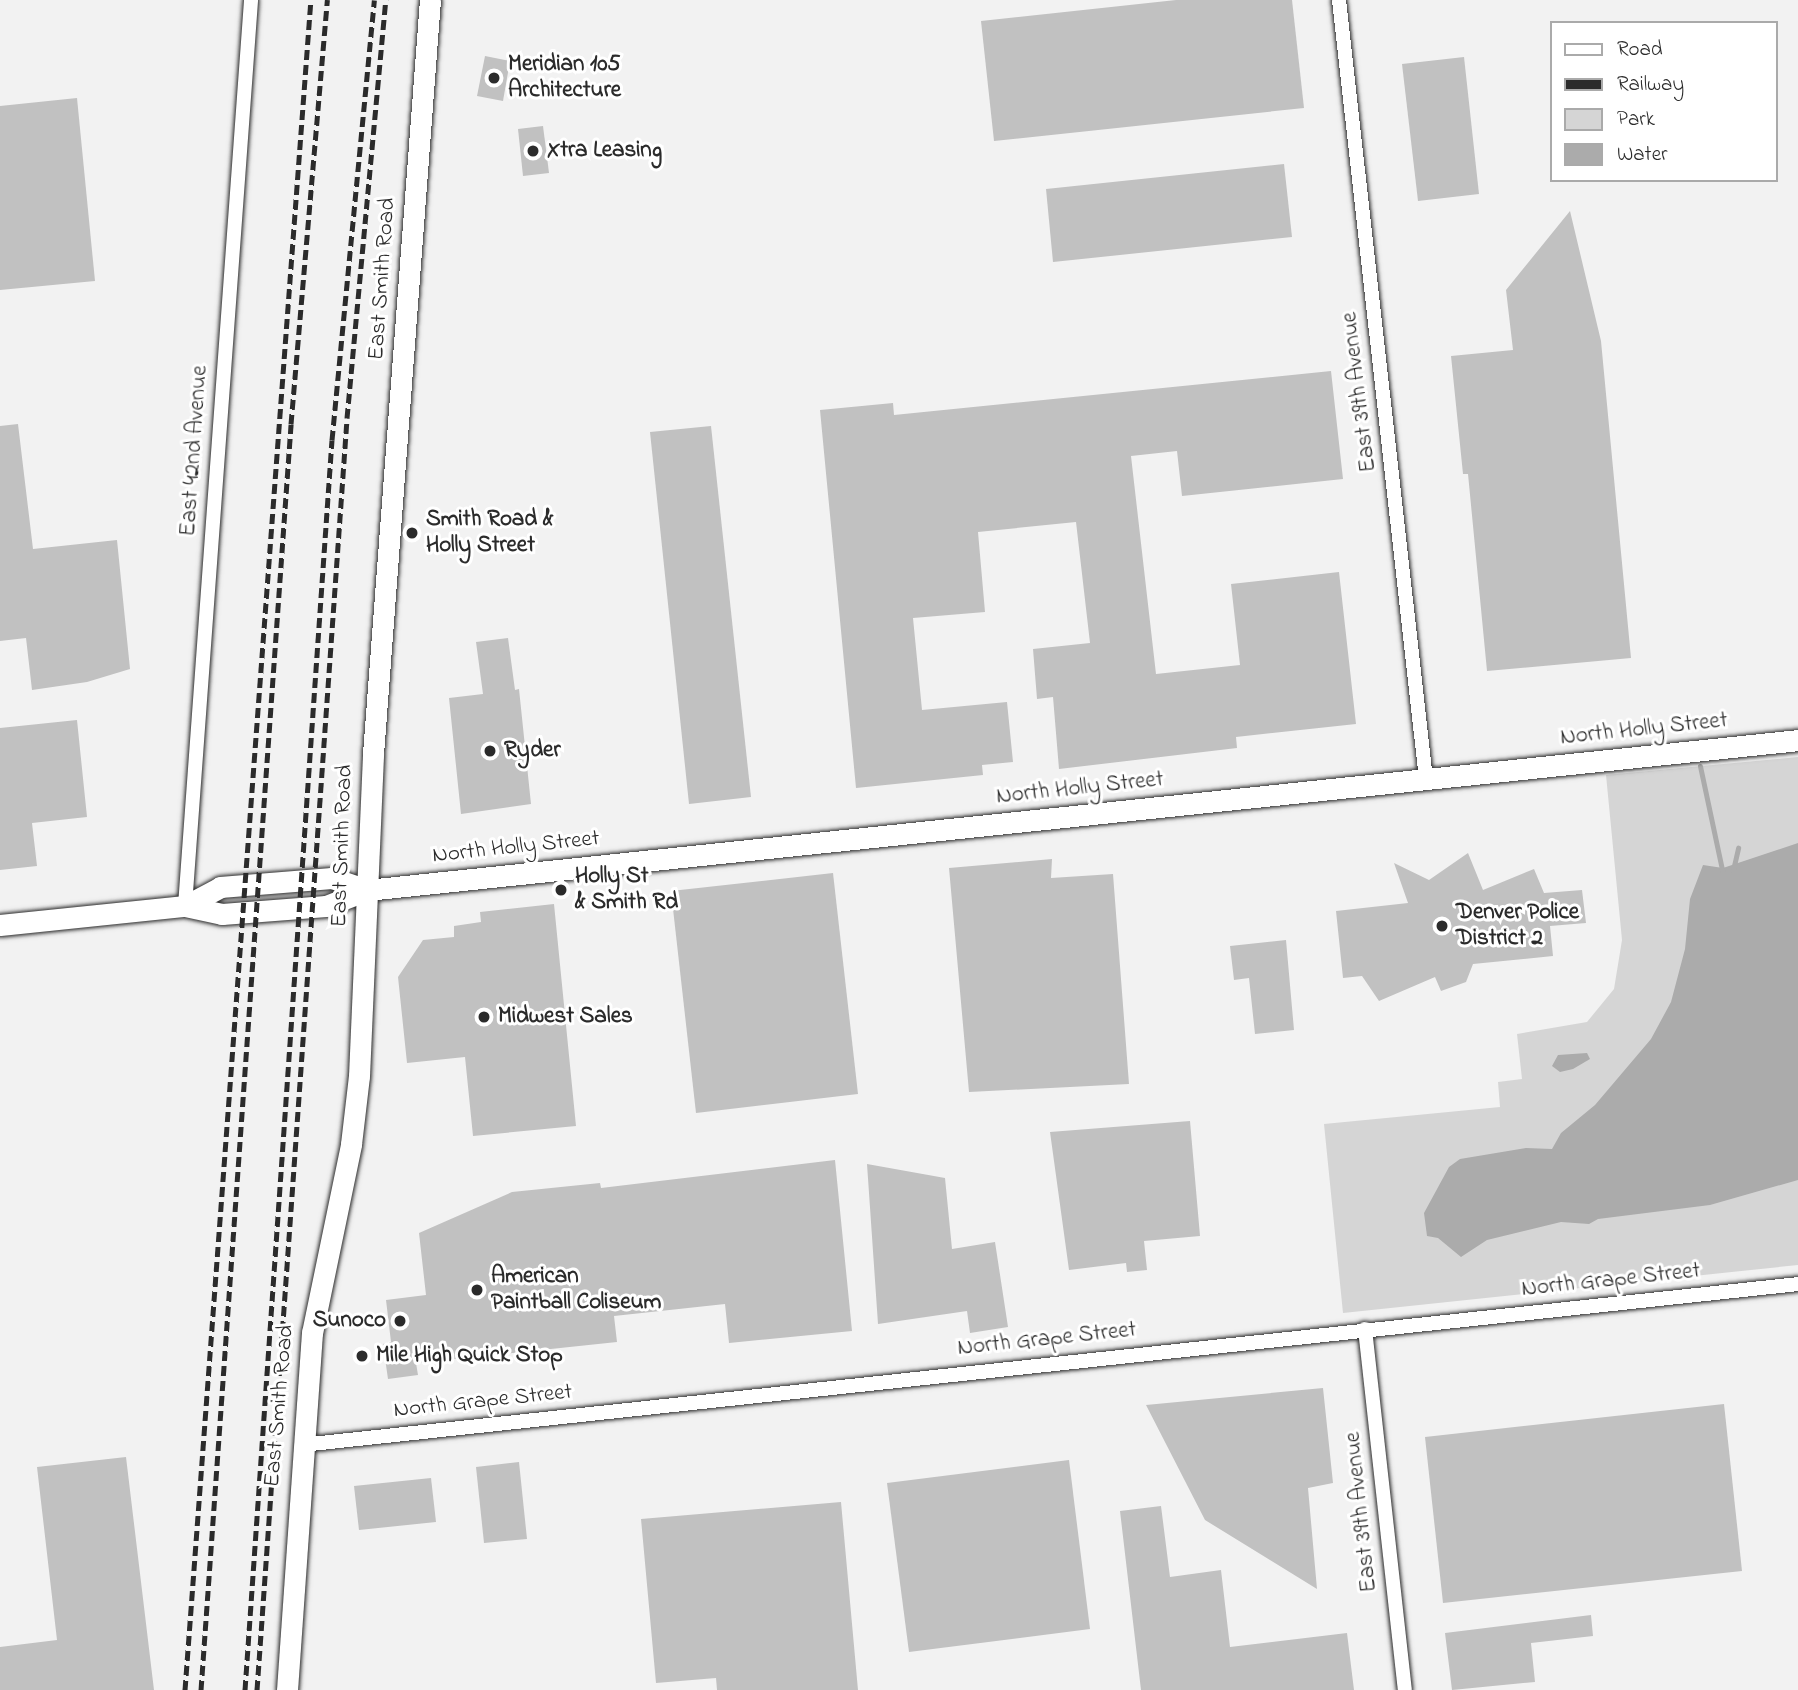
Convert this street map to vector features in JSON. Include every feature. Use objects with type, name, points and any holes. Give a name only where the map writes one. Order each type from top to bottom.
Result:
[{"type":"street","name":"East 42nd Avenue","points":[[185,906],[251,0]]},
{"type":"street","name":"East Smith Road","points":[[287,1690],[302,1445],[320,1279],[354,1128],[373,754],[430,0]]},
{"type":"street","name":"East 39th Avenue","points":[[1339,0],[1426,779]]},
{"type":"street","name":"North Holly Street","points":[[0,925],[185,906],[220,887],[332,878],[367,890],[1798,740]]},
{"type":"street","name":"North Grape Street","points":[[302,1445],[1798,1284]]},
{"type":"street","name":"East 39th Avenue","points":[[1365,1329],[1405,1690]]},
{"type":"green space","points":[[1798,757],[1798,1265],[1343,1313],[1324,1124],[1500,1107],[1498,1082],[1522,1079],[1517,1034],[1587,1022],[1614,989],[1622,940],[1606,775]]},
{"type":"water","points":[[1798,843],[1798,1180],[1710,1205],[1598,1219],[1589,1224],[1561,1222],[1487,1240],[1461,1257],[1438,1238],[1427,1236],[1424,1213],[1449,1167],[1460,1159],[1526,1148],[1552,1149],[1561,1133],[1595,1105],[1651,1039],[1671,1002],[1685,949],[1690,899],[1703,865],[1723,868]]},
{"type":"water","points":[[1587,1053],[1590,1059],[1573,1069],[1560,1072],[1552,1066],[1558,1055]]},
{"type":"building","points":[[1176,0],[1292,0],[1304,108],[994,141],[981,21]]},
{"type":"building","name":"Meridian 105 Architecture","points":[[485,56],[510,61],[503,101],[477,96]]},
{"type":"building","points":[[1464,57],[1479,194],[1418,201],[1402,64]]},
{"type":"building","points":[[77,98],[95,281],[0,290],[0,106]]},
{"type":"building","name":"Xtra Leasing","points":[[543,126],[549,173],[523,176],[518,129]]},
{"type":"building","points":[[1284,164],[1292,237],[1053,262],[1046,189]]},
{"type":"building","points":[[1570,211],[1601,341],[1631,658],[1487,671],[1468,474],[1463,474],[1451,356],[1513,350],[1506,290]]},
{"type":"building","points":[[1331,371],[1343,479],[1182,496],[1177,451],[1131,456],[1156,674],[1240,665],[1231,584],[1339,572],[1356,724],[1236,737],[1237,748],[1059,769],[1053,697],[1037,699],[1033,649],[1090,643],[1076,522],[978,532],[985,612],[913,618],[922,710],[1007,702],[1013,762],[982,765],[983,775],[856,788],[820,410],[893,403],[894,415]]},
{"type":"building","points":[[18,424],[33,549],[117,540],[130,669],[87,682],[32,690],[26,638],[0,641],[0,426]]},
{"type":"building","points":[[711,426],[751,797],[689,804],[650,432]]},
{"type":"building","name":"Ryder","points":[[508,638],[515,690],[519,689],[531,804],[461,814],[449,698],[483,694],[476,642]]},
{"type":"building","points":[[77,720],[87,817],[32,823],[37,866],[0,870],[0,728]]},
{"type":"building","name":"Denver Police District 2","points":[[1468,853],[1483,890],[1534,869],[1544,893],[1582,890],[1586,923],[1550,926],[1553,956],[1473,964],[1466,982],[1441,991],[1435,977],[1379,1001],[1362,976],[1343,978],[1336,911],[1408,903],[1394,863],[1429,880]]},
{"type":"building","points":[[1052,859],[1051,878],[1113,874],[1129,1084],[969,1092],[949,868]]},
{"type":"building","points":[[833,873],[858,1094],[696,1113],[671,891]]},
{"type":"building","name":"Midwest Sales","points":[[554,904],[576,1126],[473,1136],[465,1057],[407,1063],[398,977],[423,940],[454,937],[454,926],[481,922],[480,912]]},
{"type":"building","points":[[1286,940],[1294,1030],[1255,1034],[1249,978],[1234,980],[1230,946]]},
{"type":"building","points":[[1190,1121],[1200,1236],[1144,1241],[1147,1270],[1127,1272],[1126,1263],[1069,1270],[1050,1132]]},
{"type":"building","points":[[835,1160],[852,1331],[729,1343],[725,1304],[614,1316],[617,1342],[416,1363],[418,1375],[388,1379],[383,1344],[391,1342],[386,1300],[426,1295],[419,1233],[512,1192],[600,1183],[601,1188]]},
{"type":"building","points":[[867,1164],[945,1178],[952,1249],[995,1242],[1008,1327],[970,1333],[967,1311],[878,1324]]},
{"type":"building","points":[[1323,1388],[1333,1483],[1308,1488],[1317,1589],[1205,1520],[1146,1405]]},
{"type":"building","points":[[1724,1404],[1742,1571],[1443,1603],[1425,1437]]},
{"type":"building","points":[[126,1457],[154,1690],[0,1690],[0,1647],[57,1640],[37,1467]]},
{"type":"building","points":[[1069,1460],[1090,1629],[909,1652],[887,1483]]},
{"type":"building","points":[[519,1462],[527,1539],[484,1543],[476,1467]]},
{"type":"building","points":[[431,1478],[436,1522],[359,1530],[354,1486]]},
{"type":"building","points":[[841,1502],[858,1690],[717,1690],[716,1678],[656,1683],[641,1519]]},
{"type":"building","points":[[1161,1506],[1170,1577],[1221,1570],[1230,1647],[1347,1633],[1354,1690],[1141,1690],[1120,1511]]},
{"type":"building","points":[[1591,1615],[1593,1636],[1531,1643],[1535,1682],[1452,1690],[1445,1633]]},
{"type":"waterway","points":[[1700,766],[1723,874]]},
{"type":"waterway","points":[[1733,870],[1738,848]]},
{"type":"railway","points":[[185,1690],[311,0]]},
{"type":"railway","points":[[201,1690],[291,424],[327,0]]},
{"type":"railway","points":[[245,1690],[332,440],[374,0]]},
{"type":"railway","points":[[257,1690],[347,418],[386,0]]},
{"type":"place","name":"Meridian 105 Architecture","points":[[494,78]]},
{"type":"place","name":"Xtra Leasing","points":[[533,151]]},
{"type":"place","name":"Smith Road & Holly Street","points":[[412,533]]},
{"type":"place","name":"Ryder","points":[[490,751]]},
{"type":"place","name":"Holly St & Smith Rd","points":[[561,890]]},
{"type":"place","name":"Denver Police District 2","points":[[1442,926]]},
{"type":"place","name":"Midwest Sales","points":[[484,1017]]},
{"type":"place","name":"American Paintball Coliseum","points":[[477,1290]]},
{"type":"place","name":"Sunoco","points":[[400,1321]]},
{"type":"place","name":"Mile High Quick Stop","points":[[362,1356]]}]
